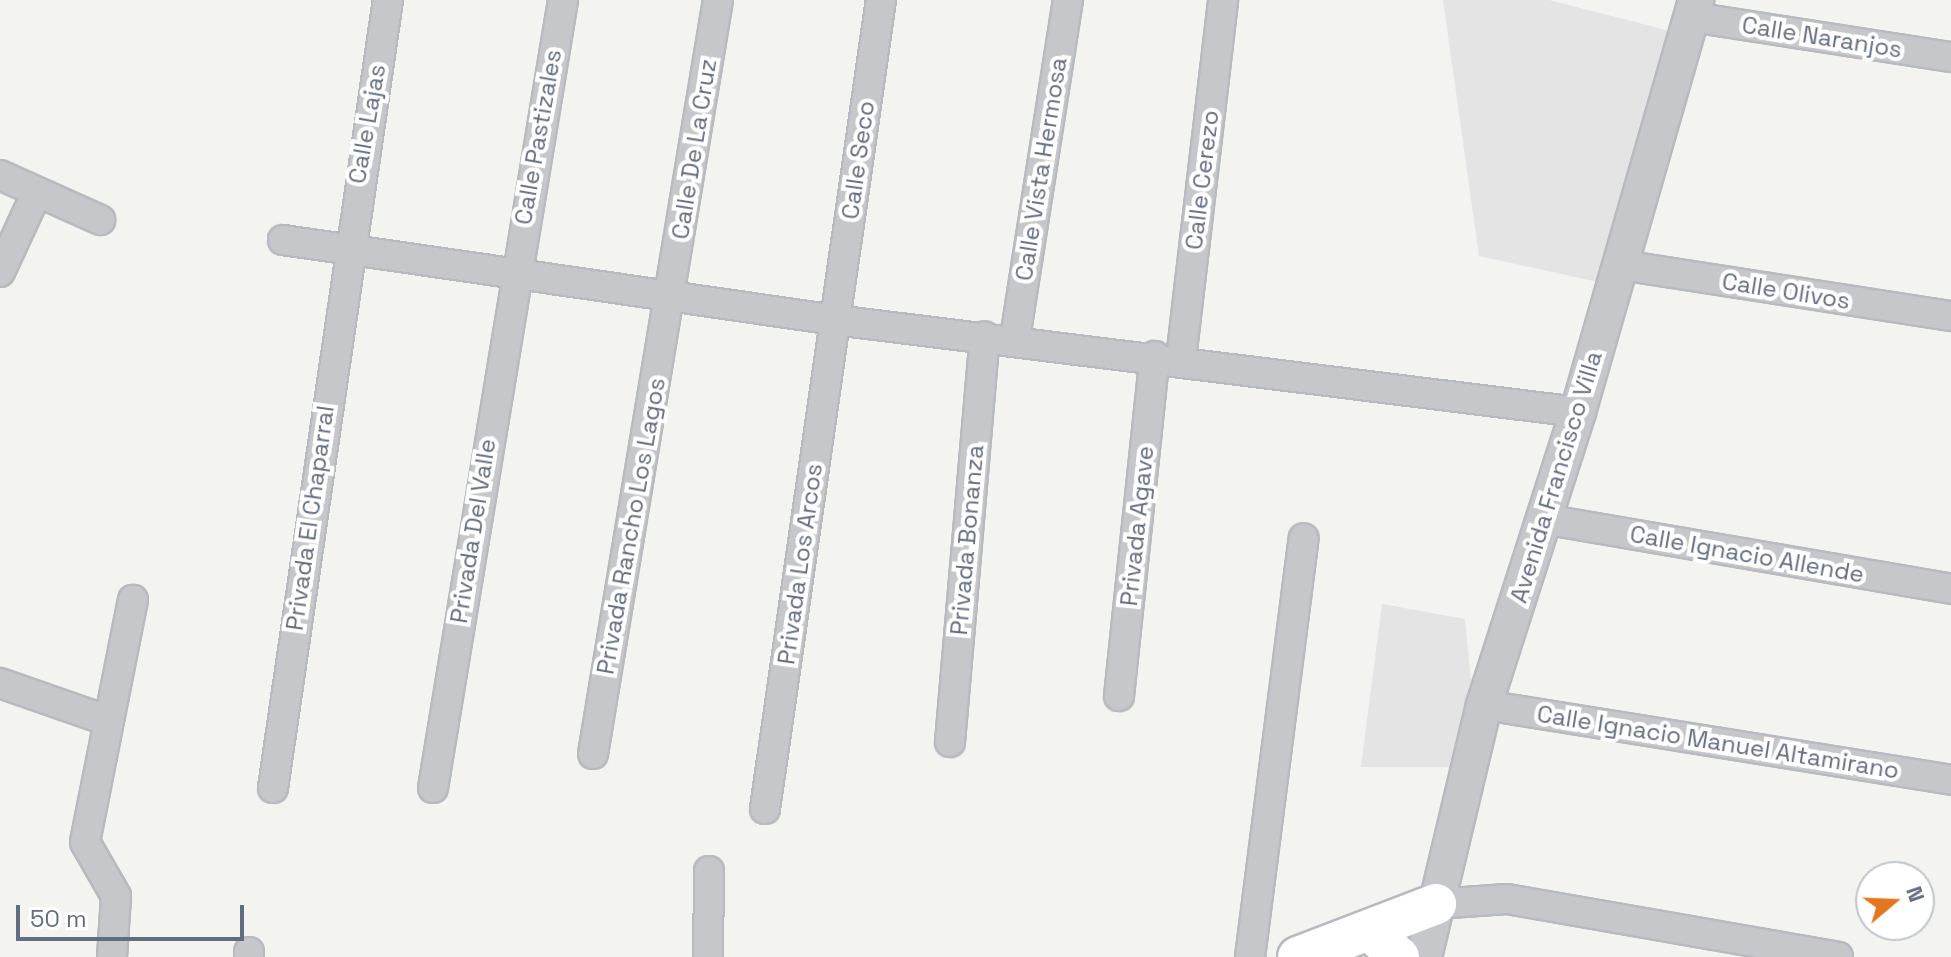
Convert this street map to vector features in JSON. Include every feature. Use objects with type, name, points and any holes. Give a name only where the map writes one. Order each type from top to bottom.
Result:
[{"type":"main road","points":[[1298,957],[1436,904]]},
{"type":"main road","points":[[1370,931],[1399,957]]},
{"type":"street","name":"Calle Lajas","points":[[346,248],[388,0]]},
{"type":"street","name":"Calle Pastizales","points":[[513,273],[563,0]]},
{"type":"street","name":"Calle De La Cruz","points":[[670,298],[718,0]]},
{"type":"street","name":"Calle Seco","points":[[835,320],[881,0]]},
{"type":"street","name":"Calle Vista Hermosa","points":[[1015,338],[1068,0]]},
{"type":"street","name":"Calle Cerezo","points":[[1168,357],[1223,0]]},
{"type":"street","name":"Calle Naranjos","points":[[1694,8],[1951,57]]},
{"type":"street","name":"Avenida Francisco Villa","points":[[1424,957],[1484,705],[1578,412],[1694,8]]},
{"type":"street","points":[[0,175],[100,220]]},
{"type":"street","points":[[0,272],[37,192]]},
{"type":"street","points":[[283,240],[835,320],[1015,338],[1578,412]]},
{"type":"street","name":"Privada El Chaparral","points":[[273,788],[346,248]]},
{"type":"street","name":"Calle Olivos","points":[[1621,265],[1951,316]]},
{"type":"street","name":"Privada Del Valle","points":[[433,788],[513,273]]},
{"type":"street","name":"Privada Rancho Los Lagos","points":[[593,754],[670,298]]},
{"type":"street","name":"Privada Los Arcos","points":[[765,809],[835,320]]},
{"type":"street","name":"Privada Bonanza","points":[[950,742],[985,337]]},
{"type":"street","name":"Privada Agave","points":[[1119,696],[1168,357]]},
{"type":"street","name":"Calle Ignacio Allende","points":[[1543,519],[1951,589]]},
{"type":"street","points":[[1250,957],[1304,538]]},
{"type":"street","points":[[112,957],[116,896],[85,842],[106,720],[133,600]]},
{"type":"street","points":[[0,683],[106,720]]},
{"type":"street","name":"Calle Ignacio Manuel Altamirano","points":[[1484,705],[1951,780]]},
{"type":"street","points":[[708,957],[709,871]]},
{"type":"street","points":[[1436,904],[1507,899],[1838,957]]},
{"type":"shaded area","points":[[1443,0],[1549,0],[1670,31],[1598,282],[1479,256]]},
{"type":"shaded area","points":[[1382,604],[1465,619],[1472,692],[1456,767],[1361,767]]}]
